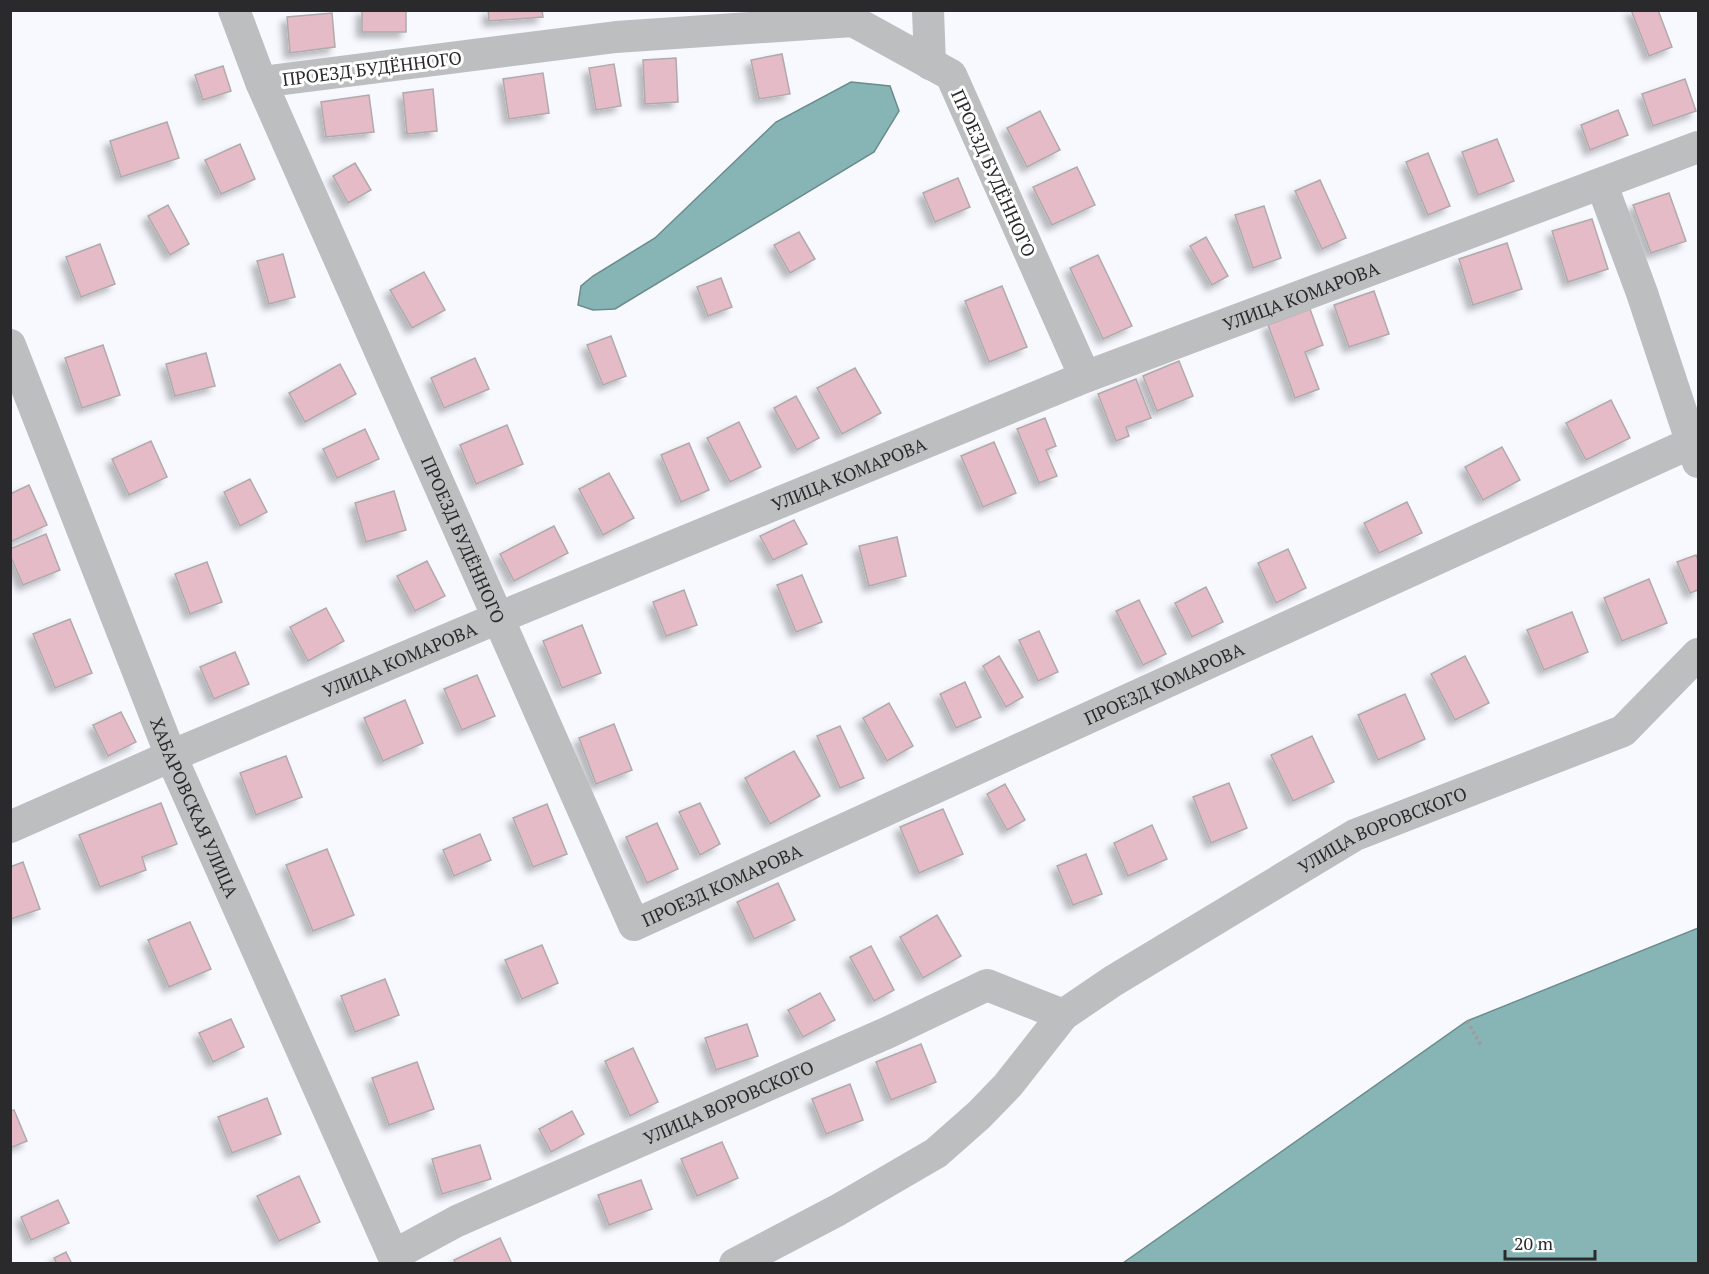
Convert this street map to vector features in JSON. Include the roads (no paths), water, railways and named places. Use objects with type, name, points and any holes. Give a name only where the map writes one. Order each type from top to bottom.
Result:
[{"type":"street","points":[[234,10],[261,82]]},
{"type":"street","points":[[928,10],[930,64]]},
{"type":"street","name":"ПРОЕЗД БУДЁННОГО","points":[[634,925],[261,82],[616,37],[853,21],[951,75],[1085,377]]},
{"type":"street","name":"УЛИЦА КОМАРОВА","points":[[10,827],[171,756],[498,618],[1085,377],[1602,185],[1698,147]]},
{"type":"street","points":[[1602,185],[1642,293],[1696,452]]},
{"type":"street","name":"ХАБАРОВСКАЯ УЛИЦА","points":[[10,345],[171,756],[395,1259]]},
{"type":"street","name":"ПРОЕЗД КОМАРОВА","points":[[634,925],[1696,452]]},
{"type":"street","name":"УЛИЦА ВОРОВСКОГО","points":[[735,1263],[838,1210],[936,1154],[1008,1085],[1063,1015],[1113,981],[1355,835],[1623,731],[1698,654]]},
{"type":"street","name":"УЛИЦА ВОРОВСКОГО","points":[[395,1259],[457,1221],[889,1032],[987,985],[1063,1015]]},
{"type":"water","points":[[851,82],[890,86],[899,111],[874,152],[615,309],[593,310],[578,305],[581,286],[593,276],[655,238],[776,122]]},
{"type":"water","points":[[1698,928],[1698,1263],[1123,1263],[1467,1021]]}]
